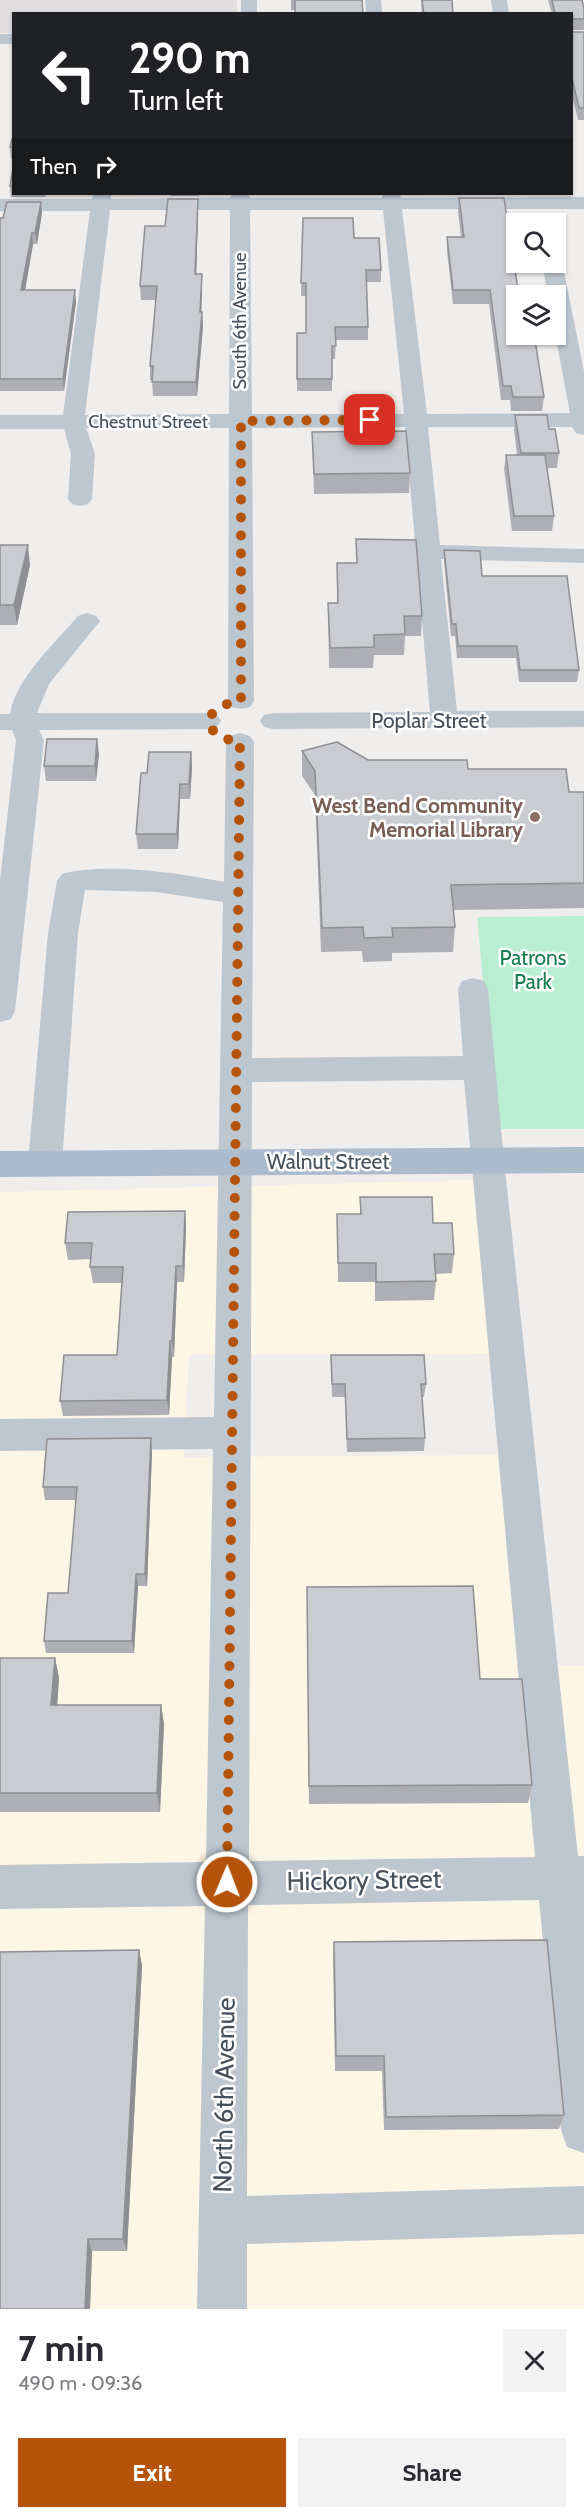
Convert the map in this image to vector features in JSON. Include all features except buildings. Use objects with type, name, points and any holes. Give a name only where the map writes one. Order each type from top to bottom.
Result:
[{"type":"main road","name":"Walnut Street","points":[[0,1164],[584,1160]]},
{"type":"street","points":[[392,198],[416,420],[444,720]]},
{"type":"street","points":[[0,205],[101,199],[392,198],[539,198],[584,203]]},
{"type":"street","points":[[539,198],[542,213]]},
{"type":"street","points":[[80,499],[83,454],[73,422],[101,199]]},
{"type":"street","name":"South 6th Avenue","points":[[239,199],[241,701]]},
{"type":"street","points":[[554,273],[583,422]]},
{"type":"street","name":"Chestnut Street","points":[[0,422],[416,420],[583,422]]},
{"type":"street","points":[[428,552],[584,556]]},
{"type":"street","points":[[11,722],[25,707],[32,688],[87,621]]},
{"type":"street","points":[[241,701],[264,707],[271,714],[273,721],[271,729],[264,736],[240,742],[217,736],[210,729],[208,721],[211,714],[218,707],[241,701]]},
{"type":"street","name":"Poplar Street","points":[[273,721],[584,719]]},
{"type":"street","points":[[11,722],[208,721]]},
{"type":"street","points":[[0,1011],[30,740],[11,722]]},
{"type":"street","points":[[227,1882],[240,742]]},
{"type":"street","points":[[45,1164],[63,933],[72,880],[108,879],[183,883],[239,895]]},
{"type":"street","points":[[472,989],[487,1160],[572,1878],[584,2130]]},
{"type":"street","points":[[237,1070],[479,1068]]},
{"type":"street","points":[[0,1435],[233,1434]]},
{"type":"street","name":"Hickory Street","points":[[0,1887],[572,1878]]},
{"type":"street","name":"North 6th Avenue","points":[[222,2309],[227,1882]]},
{"type":"street","points":[[223,2221],[584,2210]]},
{"type":"shaded area","points":[[0,0],[237,0],[237,12],[12,12],[12,33],[0,33]]},
{"type":"shaded area","points":[[474,1180],[493,1354],[189,1355],[184,1457],[504,1455],[547,1666],[584,1665],[584,2309],[0,2309],[0,1192]]},
{"type":"green space","name":"Patrons Park","points":[[584,916],[584,1129],[497,1129],[477,917]]},
{"type":"place","name":"West Bend Community Memorial Library","points":[[535,817]]},
{"type":"route","points":[[227,1882],[240,742],[217,736],[210,729],[208,721],[218,707],[241,701],[241,421],[370,420]]}]
